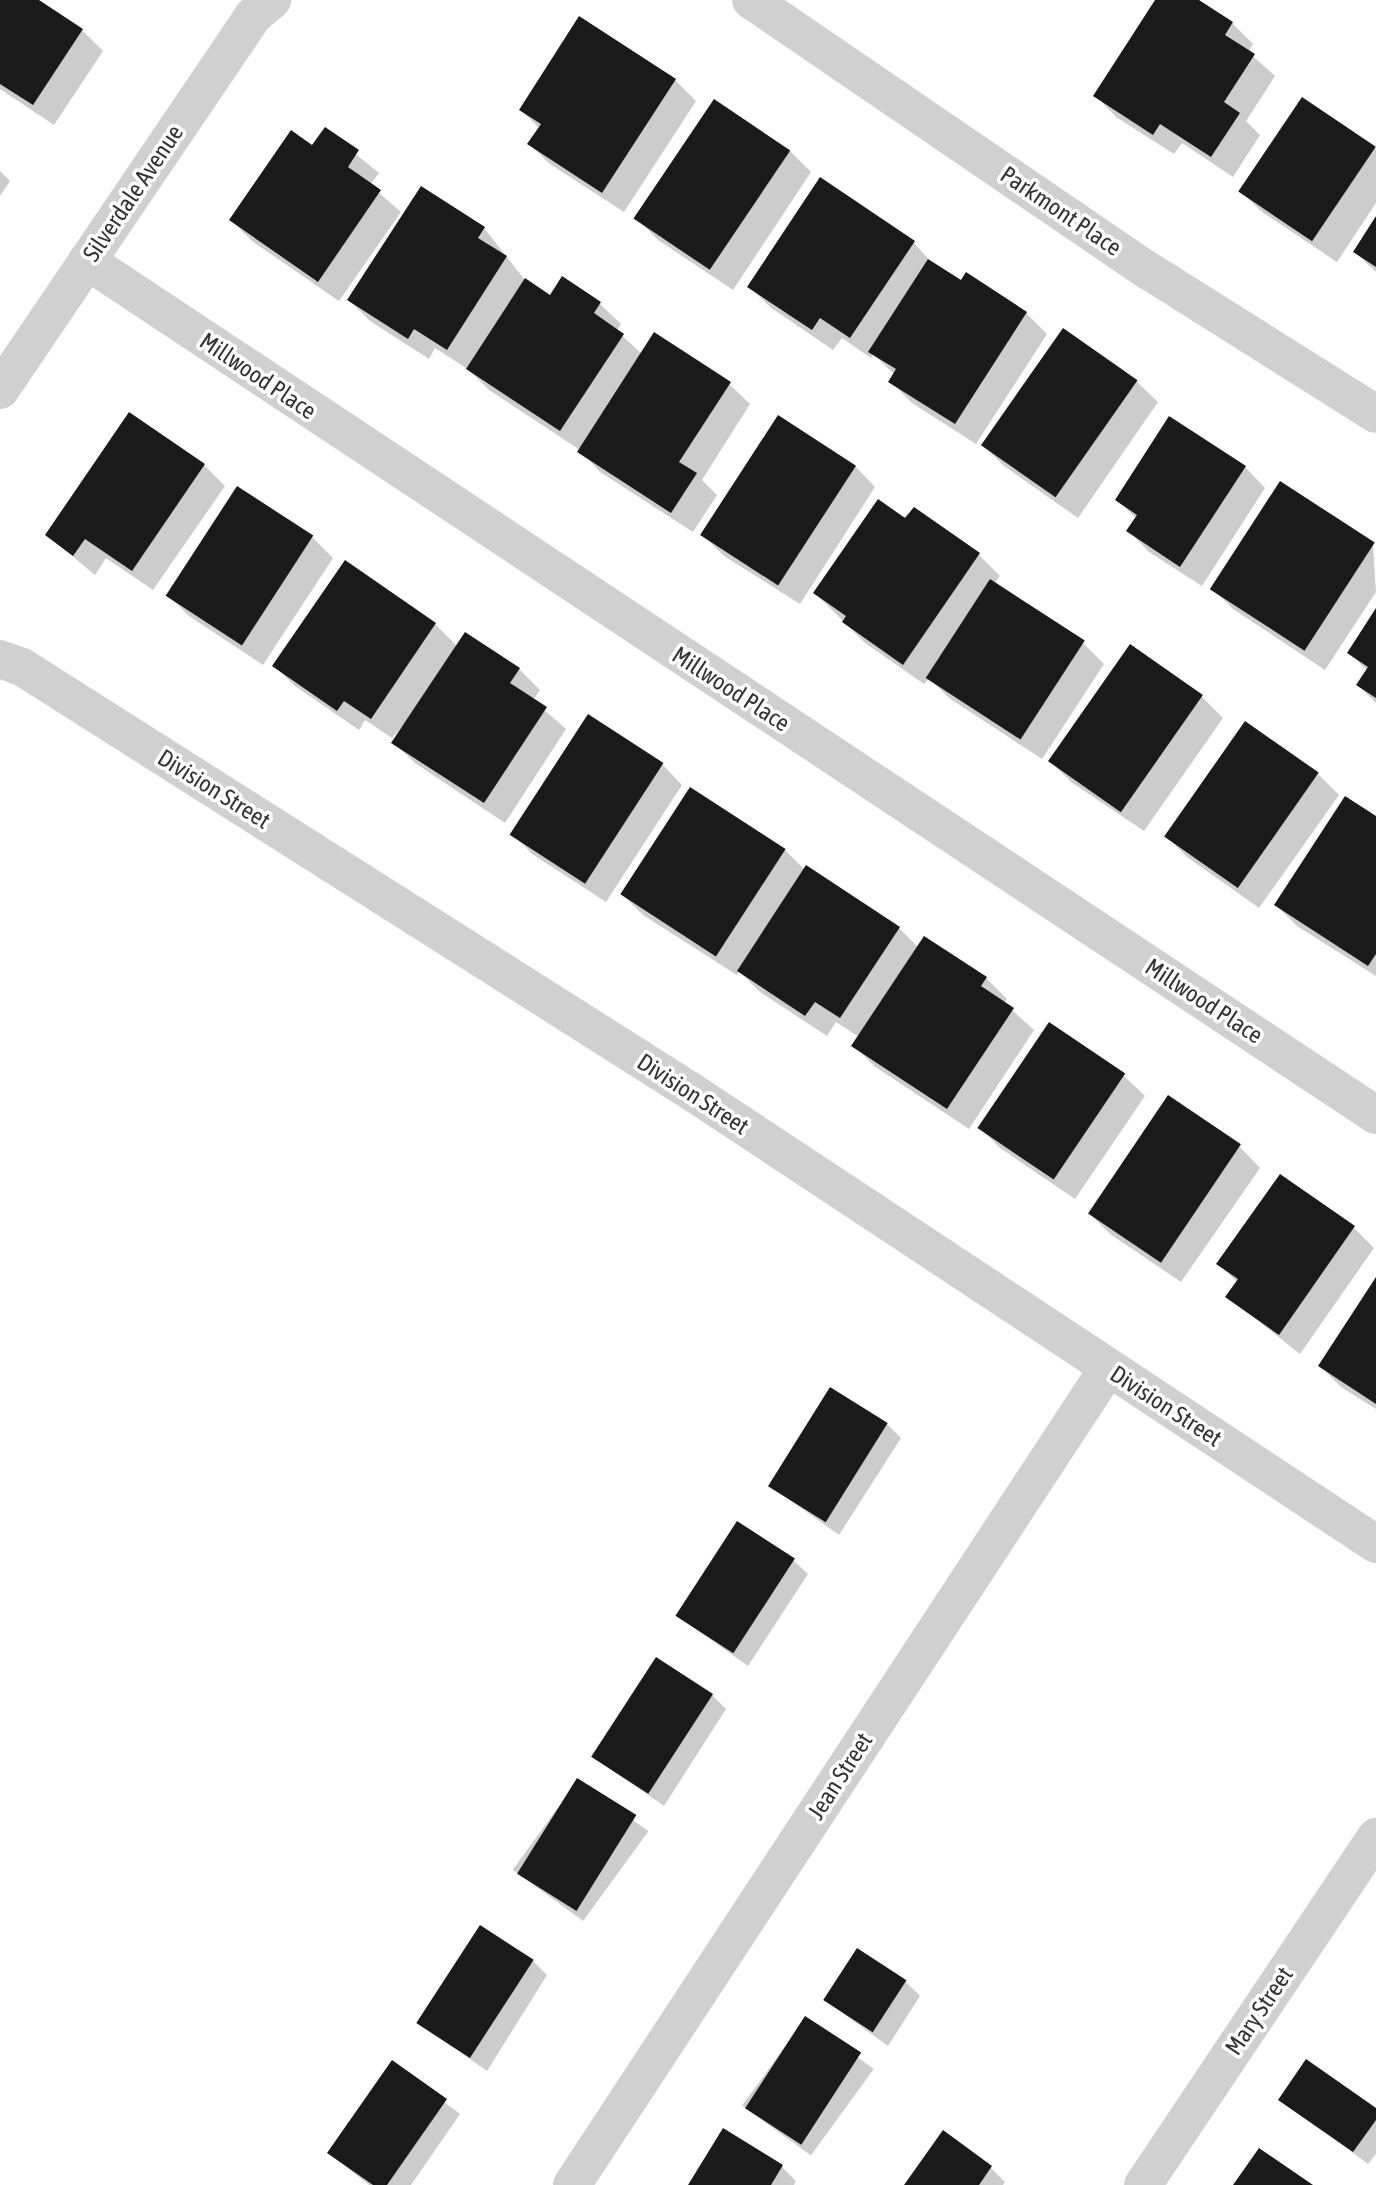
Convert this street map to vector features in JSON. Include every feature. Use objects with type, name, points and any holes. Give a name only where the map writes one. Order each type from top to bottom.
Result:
[{"type":"street","name":"Silverdale Avenue","points":[[0,390],[253,16],[272,0]]},
{"type":"street","name":"Parkmont Place","points":[[751,0],[1149,271],[1376,414]]},
{"type":"street","name":"Millwood Place","points":[[87,261],[1376,1115]]},
{"type":"street","name":"Division Street","points":[[0,659],[22,667],[680,1085],[1376,1544]]},
{"type":"street","name":"Jean Street","points":[[572,2185],[1108,1368]]},
{"type":"street","name":"Mary Street","points":[[1143,2185],[1376,1837]]},
{"type":"building","points":[[0,0],[39,0],[83,29],[33,105],[0,84]]},
{"type":"building","points":[[1155,0],[1199,0],[1233,22],[1225,35],[1255,54],[1224,102],[1240,113],[1211,157],[1160,124],[1153,135],[1093,96]]},
{"type":"building","points":[[579,16],[676,79],[602,193],[527,144],[541,124],[519,110]]},
{"type":"building","points":[[1302,97],[1376,147],[1312,241],[1238,192]]},
{"type":"building","points":[[714,99],[790,150],[710,270],[633,218]]},
{"type":"building","points":[[325,127],[359,150],[348,167],[381,190],[318,282],[229,220],[291,130],[312,145]]},
{"type":"building","points":[[820,177],[915,241],[850,338],[820,318],[812,330],[747,287]]},
{"type":"building","points":[[421,186],[485,227],[478,238],[507,256],[447,350],[414,329],[408,339],[347,300]]},
{"type":"building","points":[[1376,216],[1376,267],[1353,252]]},
{"type":"building","points":[[928,259],[961,280],[966,272],[1027,312],[955,424],[888,382],[896,369],[868,352]]},
{"type":"building","points":[[562,276],[601,302],[594,313],[624,334],[560,431],[466,369],[525,278],[550,295]]},
{"type":"building","points":[[1063,328],[1138,380],[1056,497],[981,445]]},
{"type":"building","points":[[654,332],[731,382],[679,462],[697,473],[671,513],[577,452]]},
{"type":"building","points":[[129,412],[205,464],[132,571],[85,539],[73,556],[45,535]]},
{"type":"building","points":[[778,415],[856,466],[778,586],[700,535]]},
{"type":"building","points":[[1169,416],[1246,466],[1180,567],[1126,531],[1137,515],[1115,500]]},
{"type":"building","points":[[1280,481],[1375,543],[1305,651],[1210,589]]},
{"type":"building","points":[[237,486],[313,536],[242,645],[166,596]]},
{"type":"building","points":[[878,499],[905,518],[914,507],[980,553],[903,665],[842,622],[846,616],[813,593]]},
{"type":"building","points":[[345,560],[436,623],[371,719],[344,701],[337,711],[272,666]]},
{"type":"building","points":[[990,579],[1085,641],[1021,740],[926,678]]},
{"type":"building","points":[[1376,608],[1376,698],[1356,685],[1368,667],[1347,653]]},
{"type":"building","points":[[465,632],[520,668],[510,683],[547,707],[484,803],[391,743]]},
{"type":"building","points":[[1130,644],[1203,695],[1121,812],[1048,761]]},
{"type":"building","points":[[588,714],[663,763],[585,884],[510,835]]},
{"type":"building","points":[[1245,721],[1319,773],[1238,888],[1164,837]]},
{"type":"building","points":[[690,787],[786,849],[716,956],[620,894]]},
{"type":"building","points":[[1345,796],[1376,816],[1376,954],[1368,966],[1274,905]]},
{"type":"building","points":[[806,865],[900,927],[840,1018],[815,1002],[805,1016],[737,971]]},
{"type":"building","points":[[924,936],[987,977],[981,986],[1014,1008],[947,1109],[851,1046]]},
{"type":"building","points":[[1049,1022],[1125,1073],[1054,1180],[977,1128]]},
{"type":"building","points":[[1168,1095],[1241,1144],[1161,1263],[1088,1214]]},
{"type":"building","points":[[1280,1174],[1355,1226],[1279,1335],[1225,1297],[1238,1279],[1216,1264]]},
{"type":"building","points":[[1376,1277],[1376,1404],[1318,1366]]},
{"type":"building","points":[[830,1387],[888,1423],[826,1522],[768,1486]]},
{"type":"building","points":[[737,1521],[795,1559],[733,1653],[675,1616]]},
{"type":"building","points":[[656,1657],[713,1694],[648,1794],[591,1757]]},
{"type":"building","points":[[577,1778],[636,1815],[576,1911],[517,1874]]},
{"type":"building","points":[[480,1925],[534,1960],[470,2058],[416,2023]]},
{"type":"building","points":[[857,1948],[906,1980],[873,2032],[823,2000]]},
{"type":"building","points":[[805,2016],[861,2052],[801,2145],[745,2108]]},
{"type":"building","points":[[1306,2059],[1376,2108],[1376,2120],[1353,2152],[1278,2100]]},
{"type":"building","points":[[392,2060],[447,2099],[387,2185],[373,2185],[327,2153]]},
{"type":"building","points":[[723,2128],[783,2165],[771,2185],[688,2185]]},
{"type":"building","points":[[943,2130],[992,2166],[979,2185],[904,2185]]},
{"type":"building","points":[[1259,2148],[1313,2185],[1233,2185]]}]
